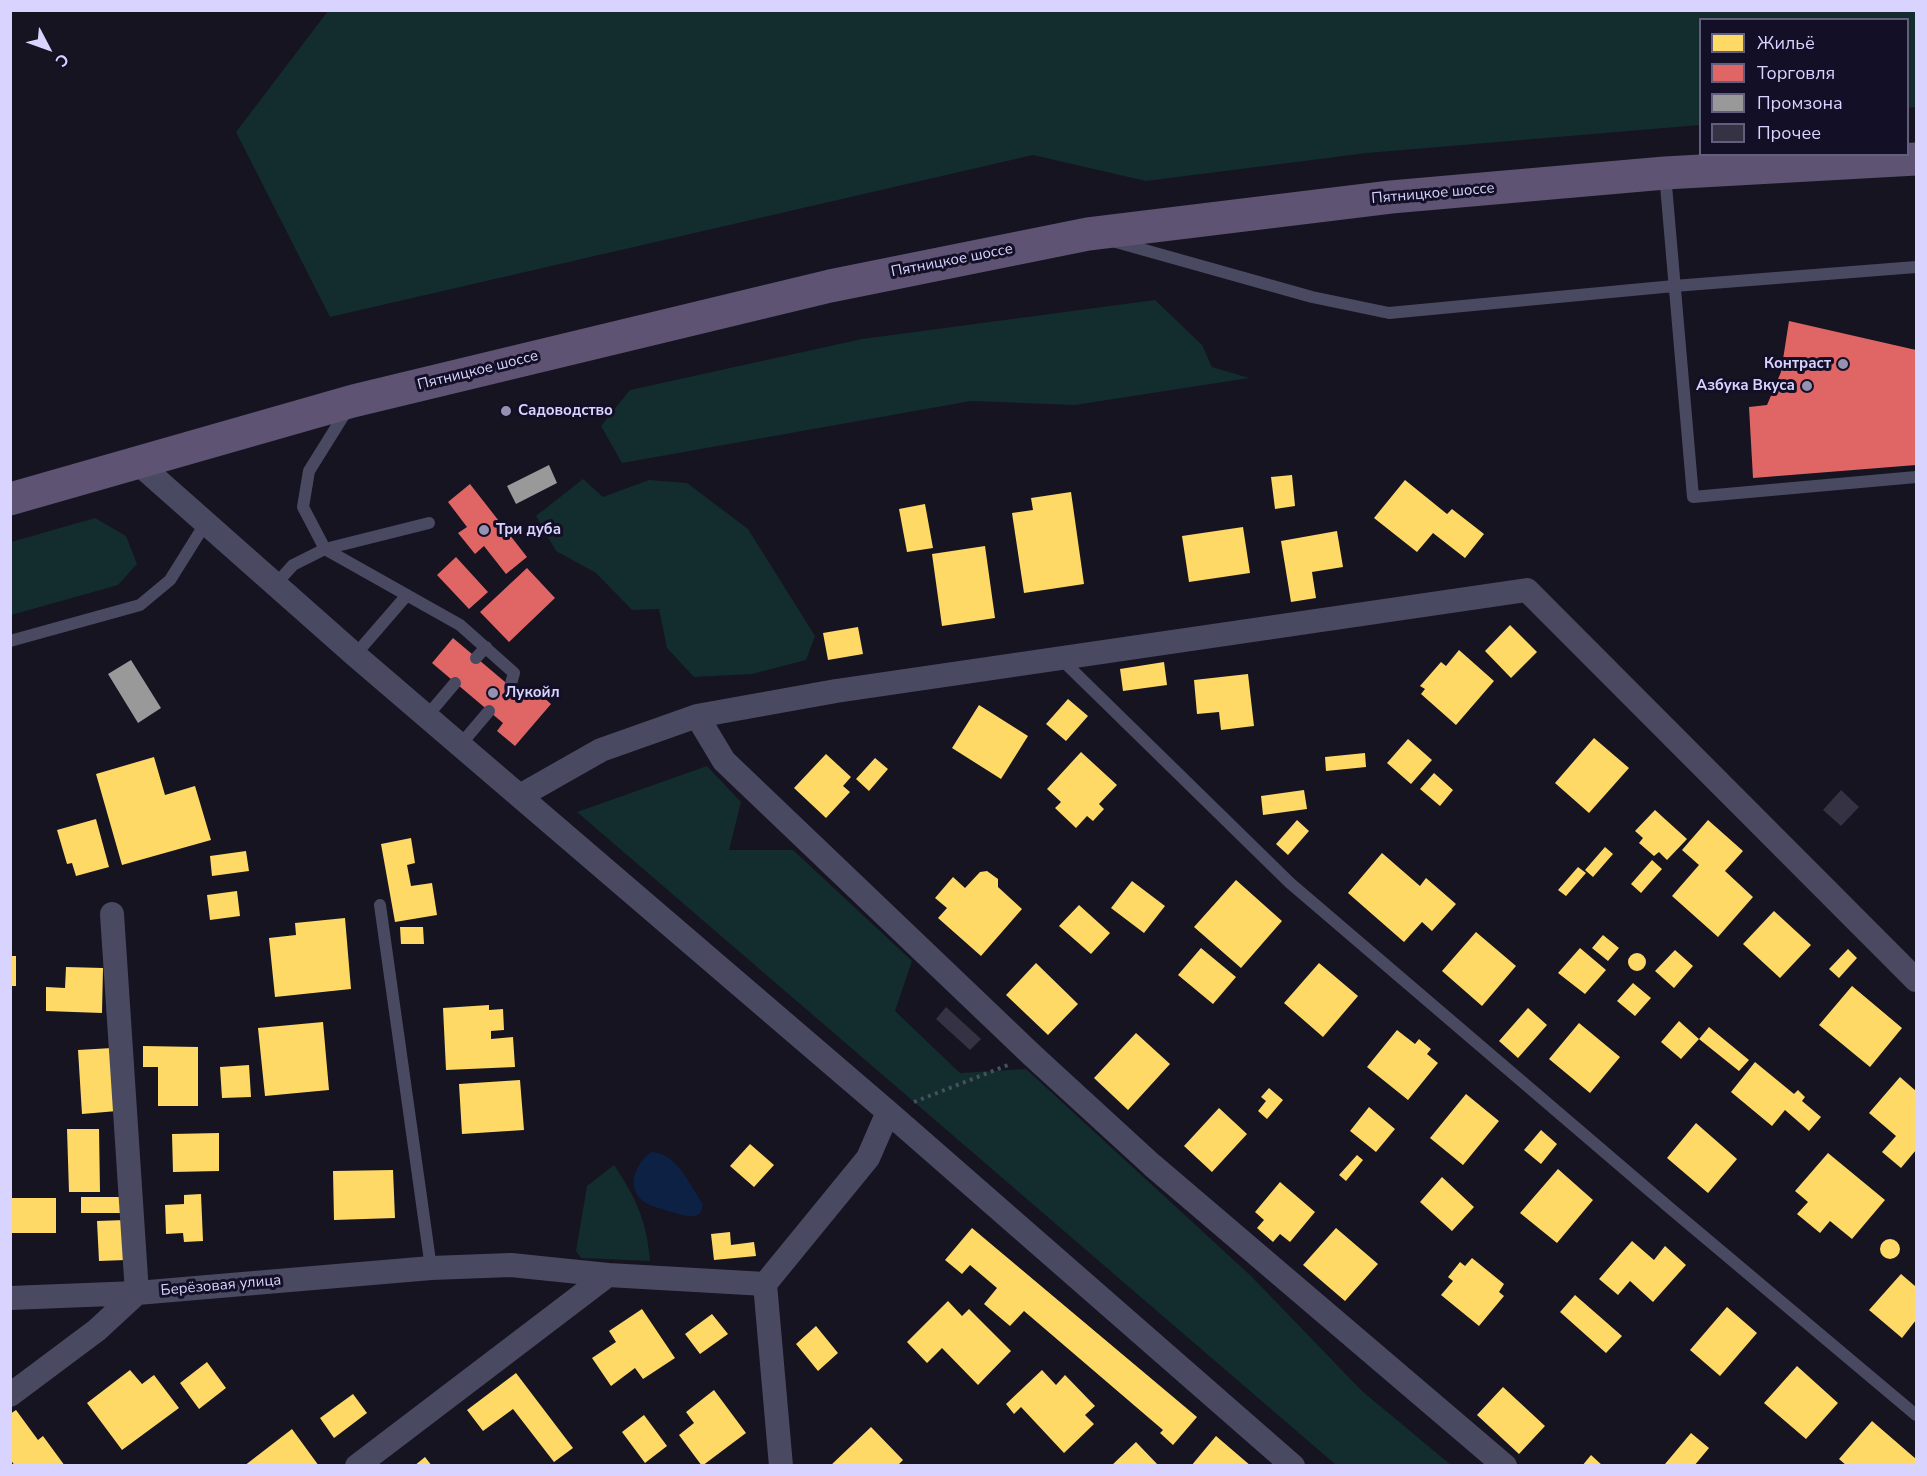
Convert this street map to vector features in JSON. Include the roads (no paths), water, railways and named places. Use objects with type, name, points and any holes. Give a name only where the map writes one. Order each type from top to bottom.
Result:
[{"type":"main road","name":"Пятницкое шоссе","points":[[10,499],[353,401],[830,286],[1088,234],[1391,197],[1665,173],[1917,159]]},
{"type":"street","points":[[138,463],[355,655],[888,1112],[1293,1466]]},
{"type":"street","points":[[520,795],[601,750],[697,716],[836,691],[1527,590],[1917,980]]},
{"type":"street","points":[[697,716],[724,761],[1033,1056],[1152,1165],[1505,1466]]},
{"type":"street","points":[[10,1395],[97,1330],[137,1293],[112,914]]},
{"type":"street","points":[[781,1466],[765,1284],[868,1158],[888,1112]]},
{"type":"street","name":"Берёзовая улица","points":[[10,1298],[137,1293],[431,1268],[511,1265],[608,1275],[765,1284]]},
{"type":"street","points":[[357,1466],[608,1275]]},
{"type":"lane","points":[[1665,173],[1693,497],[1917,477]]},
{"type":"lane","points":[[1088,234],[1312,297],[1389,313],[1674,286],[1917,267]]},
{"type":"lane","points":[[353,401],[309,471],[303,507],[325,549],[460,625],[514,673],[510,687]]},
{"type":"lane","points":[[275,585],[293,565],[325,549],[429,523]]},
{"type":"lane","points":[[10,641],[140,605],[170,580],[205,524]]},
{"type":"lane","points":[[355,655],[407,595]]},
{"type":"lane","points":[[476,658],[486,647]]},
{"type":"lane","points":[[1060,658],[1290,883],[1671,1209],[1917,1415]]},
{"type":"lane","points":[[427,716],[455,683]]},
{"type":"lane","points":[[461,744],[489,711]]},
{"type":"lane","points":[[380,905],[431,1268]]},
{"type":"water","points":[[651,1152],[668,1158],[682,1171],[703,1205],[700,1214],[680,1215],[651,1206],[639,1198],[635,1191],[634,1177],[640,1163]]},
{"type":"place","name":"Контраст","points":[[1843,364]]},
{"type":"place","name":"Азбука Вкуса","points":[[1807,386]]},
{"type":"place","name":"Садоводство","points":[[506,411]]},
{"type":"place","name":"Три дуба","points":[[484,530]]},
{"type":"place","name":"Лукойл","points":[[493,693]]}]
